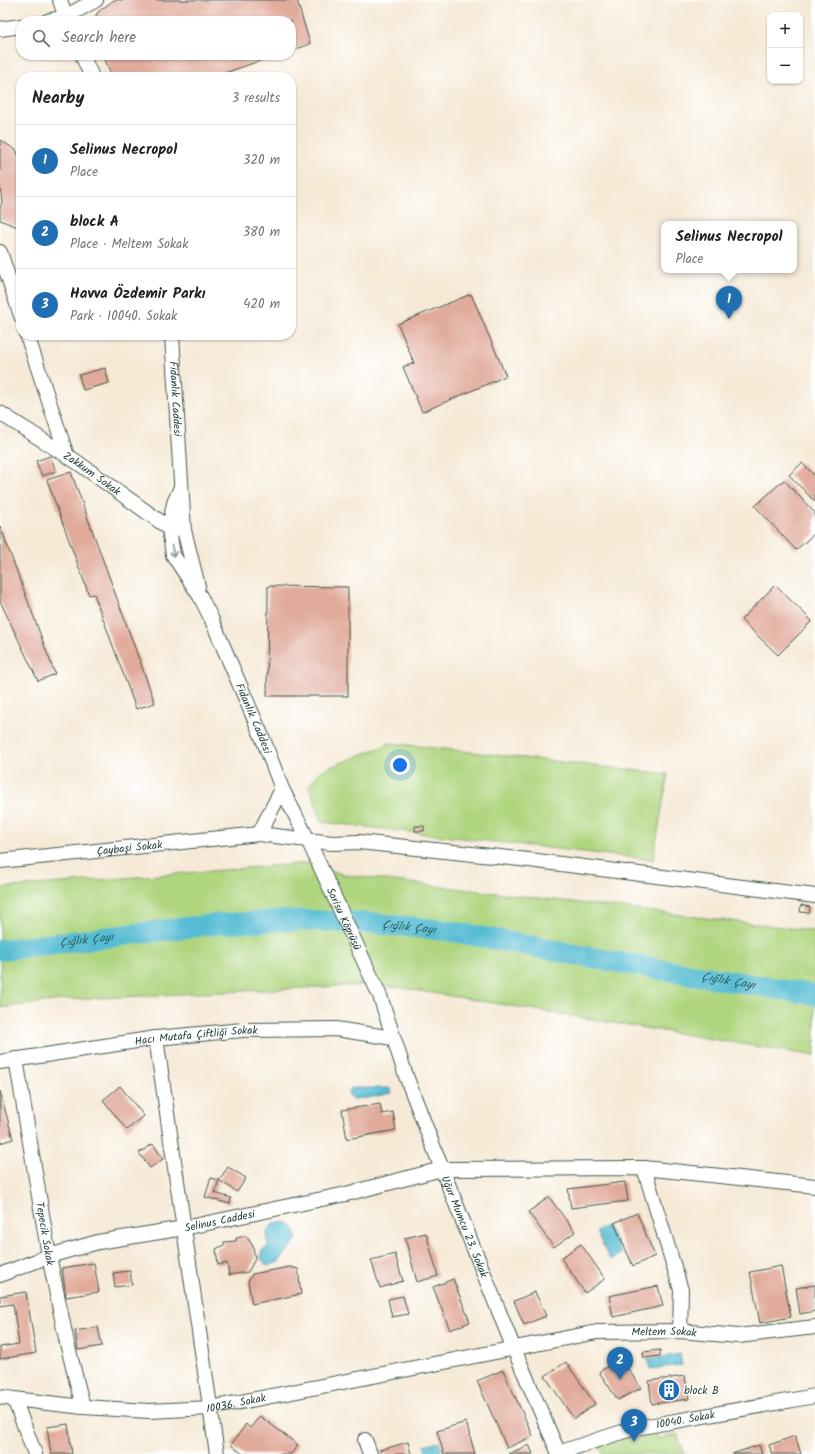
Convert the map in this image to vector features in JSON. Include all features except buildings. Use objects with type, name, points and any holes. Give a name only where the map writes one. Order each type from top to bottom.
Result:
[{"type":"street","points":[[60,0],[65,16]]},
{"type":"street","points":[[71,16],[96,0]]},
{"type":"street","points":[[0,29],[16,27]]},
{"type":"street","points":[[84,60],[90,72]]},
{"type":"street","points":[[0,252],[16,301]]},
{"type":"street","points":[[29,340],[67,456]]},
{"type":"street","name":"Fidanlık Caddesi","points":[[172,340],[184,530],[200,596]]},
{"type":"street","name":"Zakkum Sokak","points":[[0,413],[67,456],[169,528],[184,530]]},
{"type":"street","name":"Fidanlık Caddesi","points":[[181,487],[174,503],[169,528],[173,555],[200,596],[211,618],[282,789],[308,840]]},
{"type":"street","points":[[260,834],[282,789]]},
{"type":"street","name":"Çaybaşi Sokak","points":[[0,861],[121,850],[260,834],[332,843],[358,842],[529,860],[815,896]]},
{"type":"street","name":"Sarisu Kōprüsü","points":[[308,840],[380,996]]},
{"type":"street","name":"Uğur Mumcu 23. Sokak","points":[[380,996],[393,1038],[442,1169],[558,1454]]},
{"type":"street","name":"Hacı Mutafa Çiftliği Sokak","points":[[0,1062],[156,1038],[243,1030],[336,1029],[393,1038]]},
{"type":"street","points":[[156,1038],[217,1454]]},
{"type":"street","name":"Tepecik Sokak","points":[[16,1059],[49,1256],[67,1343],[83,1407]]},
{"type":"street","points":[[644,1168],[681,1290],[680,1331]]},
{"type":"street","name":"Selinus Caddesi","points":[[0,1275],[49,1256],[98,1242],[184,1228],[346,1194],[442,1169],[644,1168],[815,1186]]},
{"type":"street","name":"Meltem Sokak","points":[[514,1349],[597,1332],[680,1331],[738,1336],[815,1328]]},
{"type":"street","name":"10036. Sokak","points":[[7,1398],[83,1407],[149,1411],[210,1408],[514,1349]]},
{"type":"street","name":"10040. Sokak","points":[[558,1454],[632,1429],[815,1396]]},
{"type":"street","name":"10036. Sokak","points":[[7,1398],[35,1454]]},
{"type":"street","points":[[365,1440],[370,1454]]},
{"type":"green space","points":[[391,743],[668,774],[653,860],[322,822],[309,786],[320,771]]},
{"type":"green space","points":[[309,863],[345,875],[815,931],[815,1056],[396,987],[363,985],[60,1000],[0,1008],[0,888]]},
{"type":"green space","points":[[655,1431],[659,1439],[677,1434],[685,1454],[604,1454],[597,1444]]},
{"type":"water","points":[[351,1088],[386,1088],[391,1089],[392,1093],[367,1098],[352,1099],[348,1093]]},
{"type":"water","points":[[287,1222],[295,1229],[297,1239],[279,1262],[267,1266],[261,1258],[261,1251],[268,1246],[267,1232],[274,1223]]},
{"type":"water","points":[[607,1226],[622,1254],[610,1260],[596,1231]]},
{"type":"water","points":[[680,1354],[682,1365],[650,1369],[647,1359]]},
{"type":"water","points":[[439,1441],[442,1454],[427,1454],[424,1445]]},
{"type":"waterway","name":"Çığlık Çayı","points":[[0,950],[217,924],[295,920],[372,923],[450,931],[605,960],[815,995]]},
{"type":"place","name":"Selinus Necropol","points":[[729,319]]},
{"type":"place","name":"block A","points":[[620,1380]]},
{"type":"place","name":"block B","points":[[669,1390]]},
{"type":"place","name":"Havva Özdemir Parkı","points":[[634,1442]]}]
